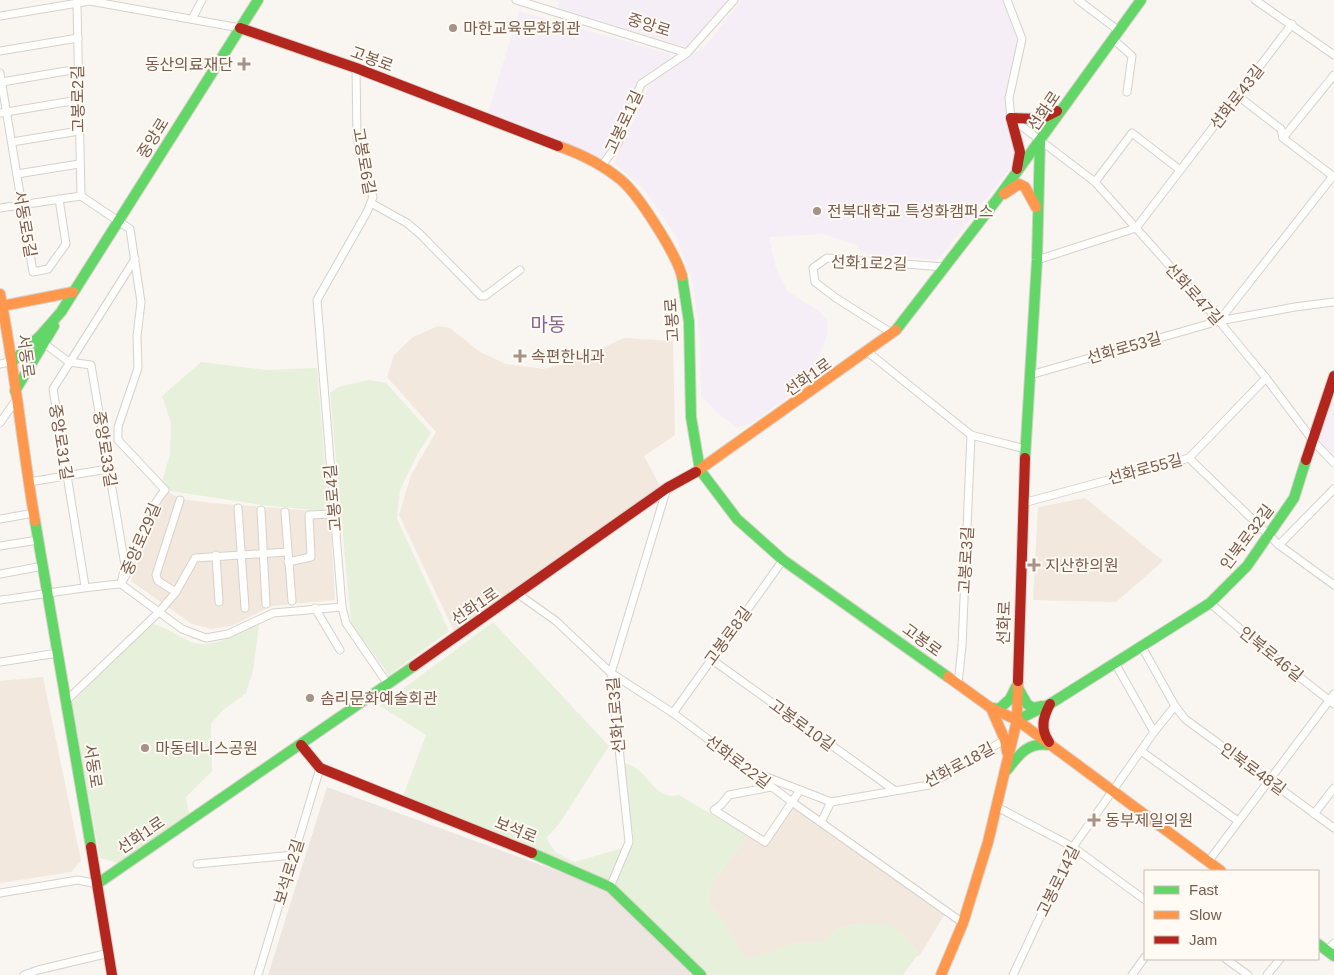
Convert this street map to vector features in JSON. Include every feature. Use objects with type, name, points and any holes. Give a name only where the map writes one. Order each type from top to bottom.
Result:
[{"type":"street","name":"고봉로","points":[[0,16],[90,0],[240,28],[356,68],[577,153],[602,166],[624,181],[667,241],[681,272],[689,322],[691,417],[700,470],[737,519],[783,560],[991,708],[1017,720],[1213,868]]},
{"type":"street","points":[[134,0],[135,9]]},
{"type":"street","points":[[192,18],[202,0]]},
{"type":"street","name":"중앙로","points":[[13,361],[40,336],[61,312],[258,0]]},
{"type":"street","name":"중앙로","points":[[516,0],[688,53]]},
{"type":"street","name":"고봉로1길","points":[[602,166],[618,142],[641,84],[688,53],[734,0]]},
{"type":"street","points":[[1007,0],[1022,39],[1009,98],[1011,118],[1020,152],[1016,173]]},
{"type":"street","points":[[1078,0],[1116,35],[1132,56],[1127,92]]},
{"type":"street","name":"선화로","points":[[941,975],[963,923],[997,807],[1017,720],[1025,449],[1037,260],[1036,208],[1040,141],[1141,0]]},
{"type":"street","points":[[1256,0],[1334,55]]},
{"type":"street","name":"고봉로2길","points":[[78,3],[80,196]]},
{"type":"street","name":"선화로43길","points":[[1136,228],[1292,24]]},
{"type":"street","points":[[0,50],[78,38]]},
{"type":"street","name":"고봉로6길","points":[[317,300],[373,197],[366,178],[357,137],[356,68]]},
{"type":"street","points":[[2,82],[78,69]]},
{"type":"street","name":"서동로5길","points":[[0,72],[3,113],[12,142],[33,272],[48,270],[66,244],[59,199]]},
{"type":"street","points":[[1283,138],[1334,75]]},
{"type":"street","points":[[1219,321],[1334,177],[1283,138],[1281,128],[1238,96]]},
{"type":"street","points":[[3,113],[78,100]]},
{"type":"street","points":[[1011,118],[1038,120],[1048,118],[1064,105]]},
{"type":"street","name":"선화로47길","points":[[1011,118],[1095,182],[1219,321],[1266,378],[1314,442],[1334,463]]},
{"type":"street","points":[[12,142],[79,131]]},
{"type":"street","points":[[1095,182],[1132,133],[1180,170]]},
{"type":"street","name":"선화1로","points":[[98,884],[518,594],[667,488],[700,470],[893,334],[1040,141]]},
{"type":"street","name":"서동로5길","points":[[17,174],[79,164]]},
{"type":"street","points":[[998,198],[1019,184],[1025,187],[1036,208]]},
{"type":"street","points":[[0,208],[80,196],[120,220]]},
{"type":"street","points":[[371,203],[407,223],[481,296],[485,296],[520,270]]},
{"type":"street","name":"중앙로29길","points":[[0,600],[48,594],[85,586],[121,584],[132,567],[153,503],[164,490],[118,440],[118,427],[138,368],[137,336],[141,302],[130,229],[120,220]]},
{"type":"street","points":[[1037,260],[1136,228]]},
{"type":"street","name":"선화1로2길","points":[[893,334],[836,298],[815,282],[813,268],[827,258],[944,267]]},
{"type":"street","name":"중앙로31길","points":[[85,586],[53,389],[135,259]]},
{"type":"street","points":[[2,306],[73,292]]},
{"type":"street","name":"서동로","points":[[0,294],[13,361],[16,395],[38,540],[67,700],[112,975]]},
{"type":"street","name":"고봉로4길","points":[[317,300],[342,607],[346,623],[387,683]]},
{"type":"street","name":"선화로53길","points":[[1030,375],[1219,321],[1334,302]]},
{"type":"street","points":[[0,424],[61,312]]},
{"type":"street","name":"중앙로33길","points":[[45,344],[69,362],[91,365],[125,565],[121,584]]},
{"type":"street","points":[[868,352],[971,435],[1025,449]]},
{"type":"street","points":[[0,364],[13,361]]},
{"type":"street","name":"인북로32길","points":[[1017,720],[1050,704],[1210,604],[1248,566],[1294,498],[1314,442],[1334,376]]},
{"type":"street","name":"선화로55길","points":[[1023,503],[1189,458],[1266,378]]},
{"type":"street","name":"고봉로3길","points":[[958,684],[962,646],[971,435]]},
{"type":"street","points":[[1189,458],[1279,545],[1334,585]]},
{"type":"street","points":[[29,482],[108,468]]},
{"type":"street","name":"선화1로3길","points":[[610,887],[629,842],[610,673],[667,488]]},
{"type":"street","points":[[1279,545],[1334,489]]},
{"type":"street","points":[[176,592],[158,581],[156,575],[180,500]]},
{"type":"street","points":[[238,508],[245,608]]},
{"type":"street","points":[[261,510],[266,604]]},
{"type":"street","points":[[285,512],[292,602]]},
{"type":"street","points":[[0,519],[34,513]]},
{"type":"street","points":[[288,562],[311,557],[309,515],[334,514]]},
{"type":"street","points":[[0,546],[38,540]]},
{"type":"street","points":[[67,700],[159,612],[176,592],[193,559],[216,555],[287,552]]},
{"type":"street","points":[[216,555],[219,602]]},
{"type":"street","name":"고봉로8길","points":[[673,713],[783,560]]},
{"type":"street","points":[[0,574],[43,566]]},
{"type":"street","points":[[121,584],[182,629],[206,638],[228,634],[272,613],[342,607]]},
{"type":"street","name":"선화로22길","points":[[518,594],[556,620],[610,673],[673,713],[771,787],[963,923]]},
{"type":"street","name":"인북로46길","points":[[1210,604],[1266,652],[1332,699]]},
{"type":"street","points":[[316,608],[340,650]]},
{"type":"street","name":"인북로48길","points":[[1142,647],[1175,706],[1185,719],[1334,828]]},
{"type":"street","points":[[0,662],[58,653]]},
{"type":"street","name":"고봉로10길","points":[[711,659],[894,790]]},
{"type":"street","points":[[1115,663],[1154,732]]},
{"type":"street","points":[[991,708],[999,709],[1004,706],[1017,686],[1027,704],[1033,708],[1050,704]]},
{"type":"street","points":[[1213,868],[1238,821],[1332,699]]},
{"type":"street","points":[[1050,704],[1043,718],[1043,735],[1051,745]]},
{"type":"street","points":[[1112,791],[1175,706]]},
{"type":"street","points":[[991,708],[1006,740],[1008,750],[1004,773]]},
{"type":"street","name":"선화로18길","points":[[831,802],[929,785],[1006,740],[1017,720]]},
{"type":"street","points":[[1004,773],[1028,746],[1038,743],[1051,745]]},
{"type":"street","name":"보석로","points":[[301,744],[320,768],[535,854],[610,887],[701,975]]},
{"type":"street","points":[[1140,751],[1238,821]]},
{"type":"street","name":"보석로2길","points":[[258,975],[320,768]]},
{"type":"street","points":[[752,771],[831,802],[821,822]]},
{"type":"street","points":[[771,787],[729,795],[714,810],[765,842],[800,790]]},
{"type":"street","points":[[1314,814],[1334,788]]},
{"type":"street","name":"고봉로14길","points":[[1013,975],[1073,847],[1112,791]]},
{"type":"street","points":[[997,807],[1073,847],[1144,899]]},
{"type":"street","points":[[196,864],[294,855]]},
{"type":"street","points":[[94,861],[101,869],[117,870]]},
{"type":"street","points":[[0,892],[78,880],[98,884]]},
{"type":"street","points":[[1319,944],[1332,950]]},
{"type":"street","points":[[24,975],[109,953]]},
{"type":"street","points":[[1132,975],[1144,958]]},
{"type":"street","points":[[1227,960],[1248,975]]},
{"type":"street","points":[[1267,975],[1279,960]]},
{"type":"shaded area","points":[[556,0],[728,0],[686,47],[558,9],[559,2]]},
{"type":"shaded area","name":"전북대학교 특성화캠퍼스","points":[[741,0],[1002,0],[1019,42],[1005,100],[1009,127],[1018,158],[938,260],[864,253],[854,244],[823,234],[769,237],[775,265],[787,291],[820,312],[827,320],[828,334],[820,353],[817,377],[750,424],[738,428],[717,413],[701,395],[700,339],[693,284],[676,236],[643,188],[614,164],[652,79],[706,46]]},
{"type":"shaded area","points":[[519,11],[670,54],[673,59],[639,82],[615,141],[603,161],[487,116]]},
{"type":"shaded area","points":[[438,326],[450,328],[480,352],[506,364],[543,369],[568,363],[624,338],[673,341],[675,435],[644,456],[661,488],[454,631],[399,515],[411,475],[436,432],[387,377],[394,355],[413,337]]},
{"type":"shaded area","points":[[1334,394],[1334,454],[1319,442]]},
{"type":"shaded area","points":[[168,492],[181,499],[211,503],[330,512],[335,600],[272,606],[231,626],[211,629],[192,624],[131,581],[159,503]]},
{"type":"shaded area","points":[[1085,498],[1163,561],[1116,602],[1033,600],[1038,507]]},
{"type":"shaded area","points":[[43,677],[81,861],[71,872],[0,883],[0,681]]},
{"type":"shaded area","points":[[327,787],[604,888],[693,975],[268,975]]},
{"type":"shaded area","points":[[794,807],[946,912],[920,955],[903,934],[888,925],[859,924],[839,928],[823,942],[795,943],[746,960],[725,924],[708,902],[712,883],[748,836],[764,845]]},
{"type":"green space","points":[[201,362],[267,370],[317,368],[328,504],[324,511],[262,505],[171,491],[162,482],[170,454],[171,423],[162,396]]},
{"type":"green space","points":[[369,380],[386,383],[431,433],[418,453],[400,490],[397,519],[449,631],[389,675],[351,623],[330,393],[338,387]]},
{"type":"green space","points":[[493,622],[609,746],[559,824],[546,838],[555,852],[574,862],[623,848],[608,884],[402,799],[426,735],[380,706]]},
{"type":"green space","name":"마동테니스공원","points":[[151,624],[199,644],[225,640],[259,625],[253,671],[246,693],[223,710],[211,724],[212,771],[186,797],[189,815],[119,863],[100,858],[71,703]]},
{"type":"green space","points":[[623,763],[639,770],[656,789],[670,796],[679,795],[748,836],[712,883],[708,902],[725,924],[746,959],[795,943],[823,942],[839,928],[859,924],[888,924],[903,934],[920,955],[916,957],[903,975],[704,975],[614,886],[634,841]]},
{"type":"traffic: fast","points":[[13,361],[40,336],[61,312],[258,0]]},
{"type":"traffic: fast","points":[[896,330],[998,198],[1141,0]]},
{"type":"traffic: fast","points":[[1025,458],[1037,260],[1040,141]]},
{"type":"traffic: fast","points":[[682,276],[689,322],[691,417],[700,470],[737,519],[783,560],[948,677]]},
{"type":"traffic: fast","points":[[15,391],[54,326]]},
{"type":"traffic: fast","points":[[1017,720],[1050,704],[1210,603],[1247,566],[1294,498],[1306,460]]},
{"type":"traffic: fast","points":[[35,521],[91,847]]},
{"type":"traffic: fast","points":[[97,884],[414,666]]},
{"type":"traffic: fast","points":[[992,708],[999,709],[1010,699],[1016,687]]},
{"type":"traffic: fast","points":[[1018,688],[1027,704],[1033,708],[1042,706]]},
{"type":"traffic: fast","points":[[1007,770],[1030,747],[1050,745]]},
{"type":"traffic: fast","points":[[532,853],[610,887],[701,975]]},
{"type":"traffic: fast","points":[[1319,945],[1334,956]]},
{"type":"traffic: slow","points":[[558,146],[599,164],[614,174],[629,188],[647,211],[665,240],[682,276]]},
{"type":"traffic: slow","points":[[1004,194],[1019,184],[1025,187],[1036,207]]},
{"type":"traffic: slow","points":[[2,306],[73,292]]},
{"type":"traffic: slow","points":[[0,294],[35,521]]},
{"type":"traffic: slow","points":[[696,472],[896,330]]},
{"type":"traffic: slow","points":[[948,677],[991,708],[1017,720],[1220,870]]},
{"type":"traffic: slow","points":[[941,975],[963,923],[988,842],[1017,720],[1018,681]]},
{"type":"traffic: slow","points":[[991,708],[1005,740],[1007,752]]},
{"type":"traffic: jam","points":[[240,28],[356,68],[558,146]]},
{"type":"traffic: jam","points":[[1011,118],[1041,119],[1057,111]]},
{"type":"traffic: jam","points":[[1011,118],[1020,152],[1017,169]]},
{"type":"traffic: jam","points":[[1306,460],[1334,376]]},
{"type":"traffic: jam","points":[[1018,681],[1025,458]]},
{"type":"traffic: jam","points":[[414,666],[667,488],[696,472]]},
{"type":"traffic: jam","points":[[1049,742],[1044,732],[1044,723],[1050,704]]},
{"type":"traffic: jam","points":[[301,745],[320,768],[532,853]]},
{"type":"traffic: jam","points":[[91,847],[112,975]]},
{"type":"place","name":"마한교육문화회관","points":[[453,28]]},
{"type":"place","name":"동산의료재단","points":[[244,64]]},
{"type":"place","name":"전북대학교 특성화캠퍼스","points":[[817,211]]},
{"type":"place","name":"속편한내과","points":[[520,356]]},
{"type":"place","name":"지산한의원","points":[[1034,565]]},
{"type":"place","name":"솜리문화예술회관","points":[[310,698]]},
{"type":"place","name":"마동테니스공원","points":[[145,748]]},
{"type":"place","name":"동부제일의원","points":[[1094,820]]},
{"type":"district","name":"마동","points":[[548,324]]}]
